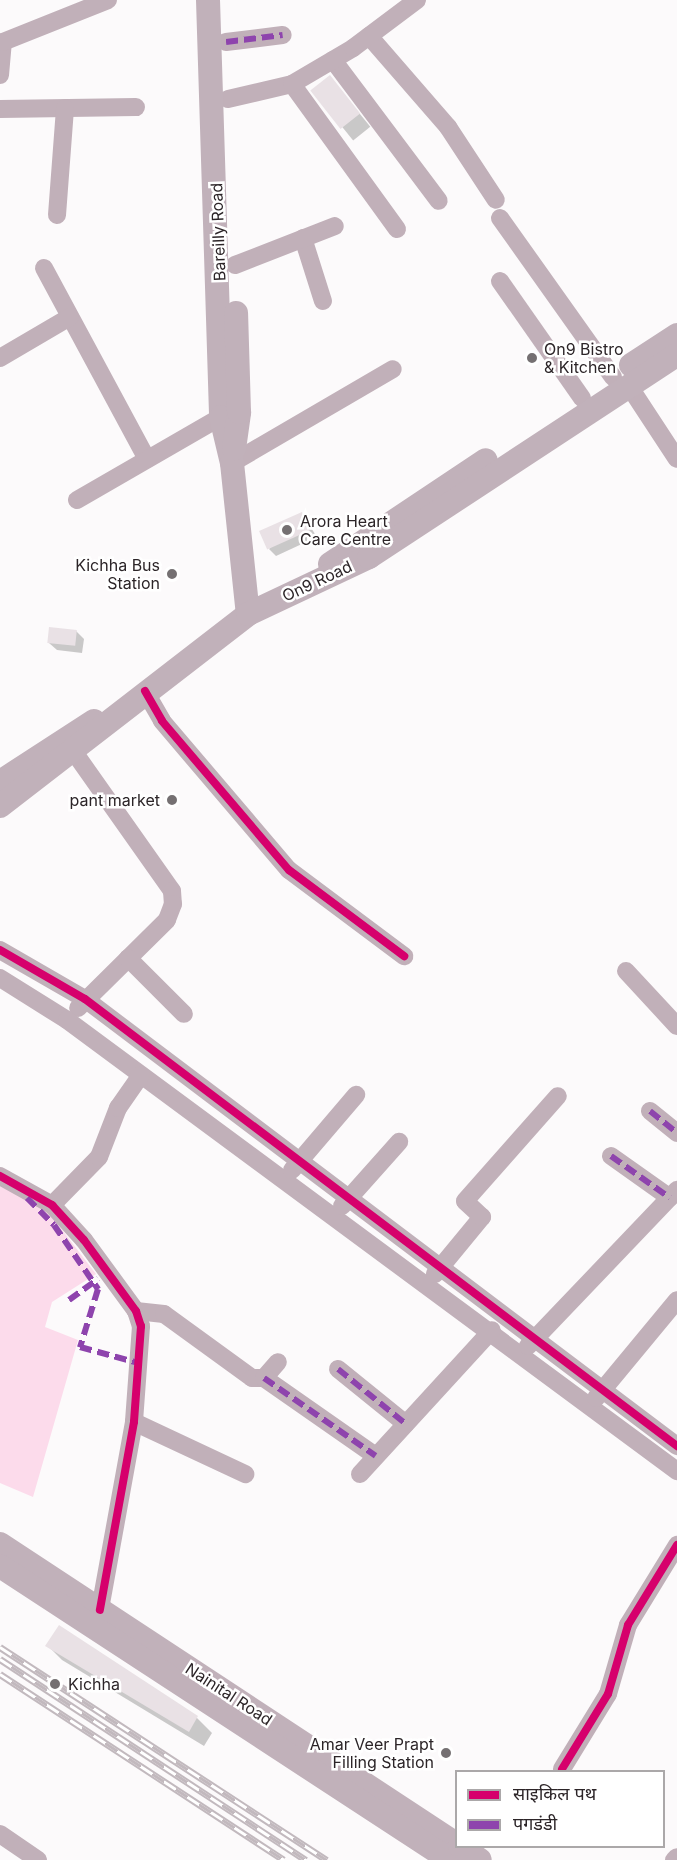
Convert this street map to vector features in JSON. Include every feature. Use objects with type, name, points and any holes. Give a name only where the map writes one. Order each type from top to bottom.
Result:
[{"type":"main road","name":"Bareilly Road","points":[[208,0],[221,417],[232,463],[248,614]]},
{"type":"main road","name":"Bareilly Road","points":[[224,0],[239,412],[232,463]]},
{"type":"main road","points":[[297,588],[582,398],[621,382],[677,335]]},
{"type":"main road","name":"On9 Road","points":[[0,806],[74,752],[145,691],[248,614],[297,588],[369,557],[621,382],[677,355]]},
{"type":"main road","points":[[0,782],[145,691]]},
{"type":"main road","name":"Nainital Road","points":[[0,1544],[455,1843]]},
{"type":"main road","name":"Nainital Road","points":[[0,1566],[450,1860]]},
{"type":"main road","name":"Nainital Road","points":[[462,1848],[480,1860]]},
{"type":"street","points":[[0,75],[3,42],[86,4],[108,0]]},
{"type":"street","points":[[228,99],[292,84],[369,36],[417,0]]},
{"type":"street","points":[[226,42],[283,35]]},
{"type":"street","points":[[369,36],[448,127],[496,200]]},
{"type":"street","points":[[333,60],[439,201]]},
{"type":"street","points":[[292,84],[398,229]]},
{"type":"street","points":[[0,109],[136,107]]},
{"type":"street","points":[[57,215],[65,108]]},
{"type":"street","points":[[500,218],[677,459]]},
{"type":"street","points":[[235,265],[334,226]]},
{"type":"street","points":[[303,238],[324,301]]},
{"type":"street","points":[[44,268],[147,459]]},
{"type":"street","points":[[500,281],[582,398]]},
{"type":"street","points":[[0,358],[70,317]]},
{"type":"street","points":[[232,463],[393,369]]},
{"type":"street","points":[[77,500],[221,417]]},
{"type":"street","points":[[145,691],[162,721],[289,870],[404,956]]},
{"type":"street","points":[[67,1020],[85,999],[167,920],[172,891],[74,752]]},
{"type":"street","points":[[0,950],[85,999],[298,1161],[441,1264],[603,1388],[675,1458]]},
{"type":"street","points":[[128,958],[184,1014]]},
{"type":"street","points":[[626,971],[677,1026]]},
{"type":"street","points":[[0,978],[67,1020],[591,1404],[675,1458]]},
{"type":"street","points":[[52,1205],[99,1157],[118,1108],[141,1075]]},
{"type":"street","points":[[284,1181],[298,1161],[356,1095]]},
{"type":"street","points":[[428,1284],[441,1264],[482,1217],[465,1201],[558,1096]]},
{"type":"street","points":[[651,1111],[677,1133]]},
{"type":"street","points":[[334,1217],[348,1197],[399,1142]]},
{"type":"street","points":[[523,1352],[673,1194],[611,1155]]},
{"type":"street","points":[[0,1176],[52,1205],[136,1311],[141,1326],[134,1422],[100,1610]]},
{"type":"street","points":[[591,1404],[677,1299]]},
{"type":"street","points":[[136,1311],[164,1314],[252,1378],[264,1378],[376,1456]]},
{"type":"street","points":[[360,1474],[492,1330]]},
{"type":"street","points":[[264,1378],[278,1362]]},
{"type":"street","points":[[338,1369],[406,1424]]},
{"type":"street","points":[[134,1422],[245,1474]]},
{"type":"street","points":[[562,1769],[608,1695],[628,1625],[677,1545]]},
{"type":"street","points":[[0,1834],[38,1860]]},
{"type":"shaded area","points":[[0,1180],[46,1209],[96,1274],[52,1302],[45,1327],[78,1340],[33,1497],[0,1483]]},
{"type":"building","points":[[330,75],[360,114],[340,129],[310,90]]},
{"type":"building","points":[[302,512],[310,530],[267,549],[259,531]]},
{"type":"building","points":[[49,627],[77,630],[75,646],[47,643]]},
{"type":"building","points":[[59,1625],[198,1716],[189,1732],[45,1646]]},
{"type":"railway","points":[[0,1647],[327,1860]]},
{"type":"railway","points":[[0,1659],[306,1860]]},
{"type":"railway","points":[[0,1674],[284,1860]]},
{"type":"marked path","points":[[226,42],[283,35]]},
{"type":"marked path","points":[[650,1111],[677,1133]]},
{"type":"marked path","points":[[611,1156],[670,1198]]},
{"type":"marked path","points":[[27,1198],[54,1225],[98,1289],[80,1347],[138,1363]]},
{"type":"marked path","points":[[69,1300],[98,1279]]},
{"type":"marked path","points":[[338,1369],[406,1424]]},
{"type":"marked path","points":[[264,1378],[376,1456]]},
{"type":"cycle path","points":[[145,691],[162,721],[289,870],[404,956]]},
{"type":"cycle path","points":[[0,950],[85,999],[677,1446]]},
{"type":"cycle path","points":[[0,1176],[52,1205],[84,1240],[136,1311],[141,1326],[134,1422],[100,1610]]},
{"type":"cycle path","points":[[562,1769],[608,1694],[628,1625],[677,1545]]},
{"type":"place","name":"On9 Bistro & Kitchen","points":[[532,358]]},
{"type":"place","name":"Arora Heart Care Centre","points":[[287,530]]},
{"type":"place","name":"Kichha Bus Station","points":[[172,574]]},
{"type":"place","name":"pant market","points":[[172,800]]},
{"type":"place","name":"Kichha","points":[[55,1684]]},
{"type":"place","name":"Amar Veer Prapt Filling Station","points":[[446,1753]]}]
